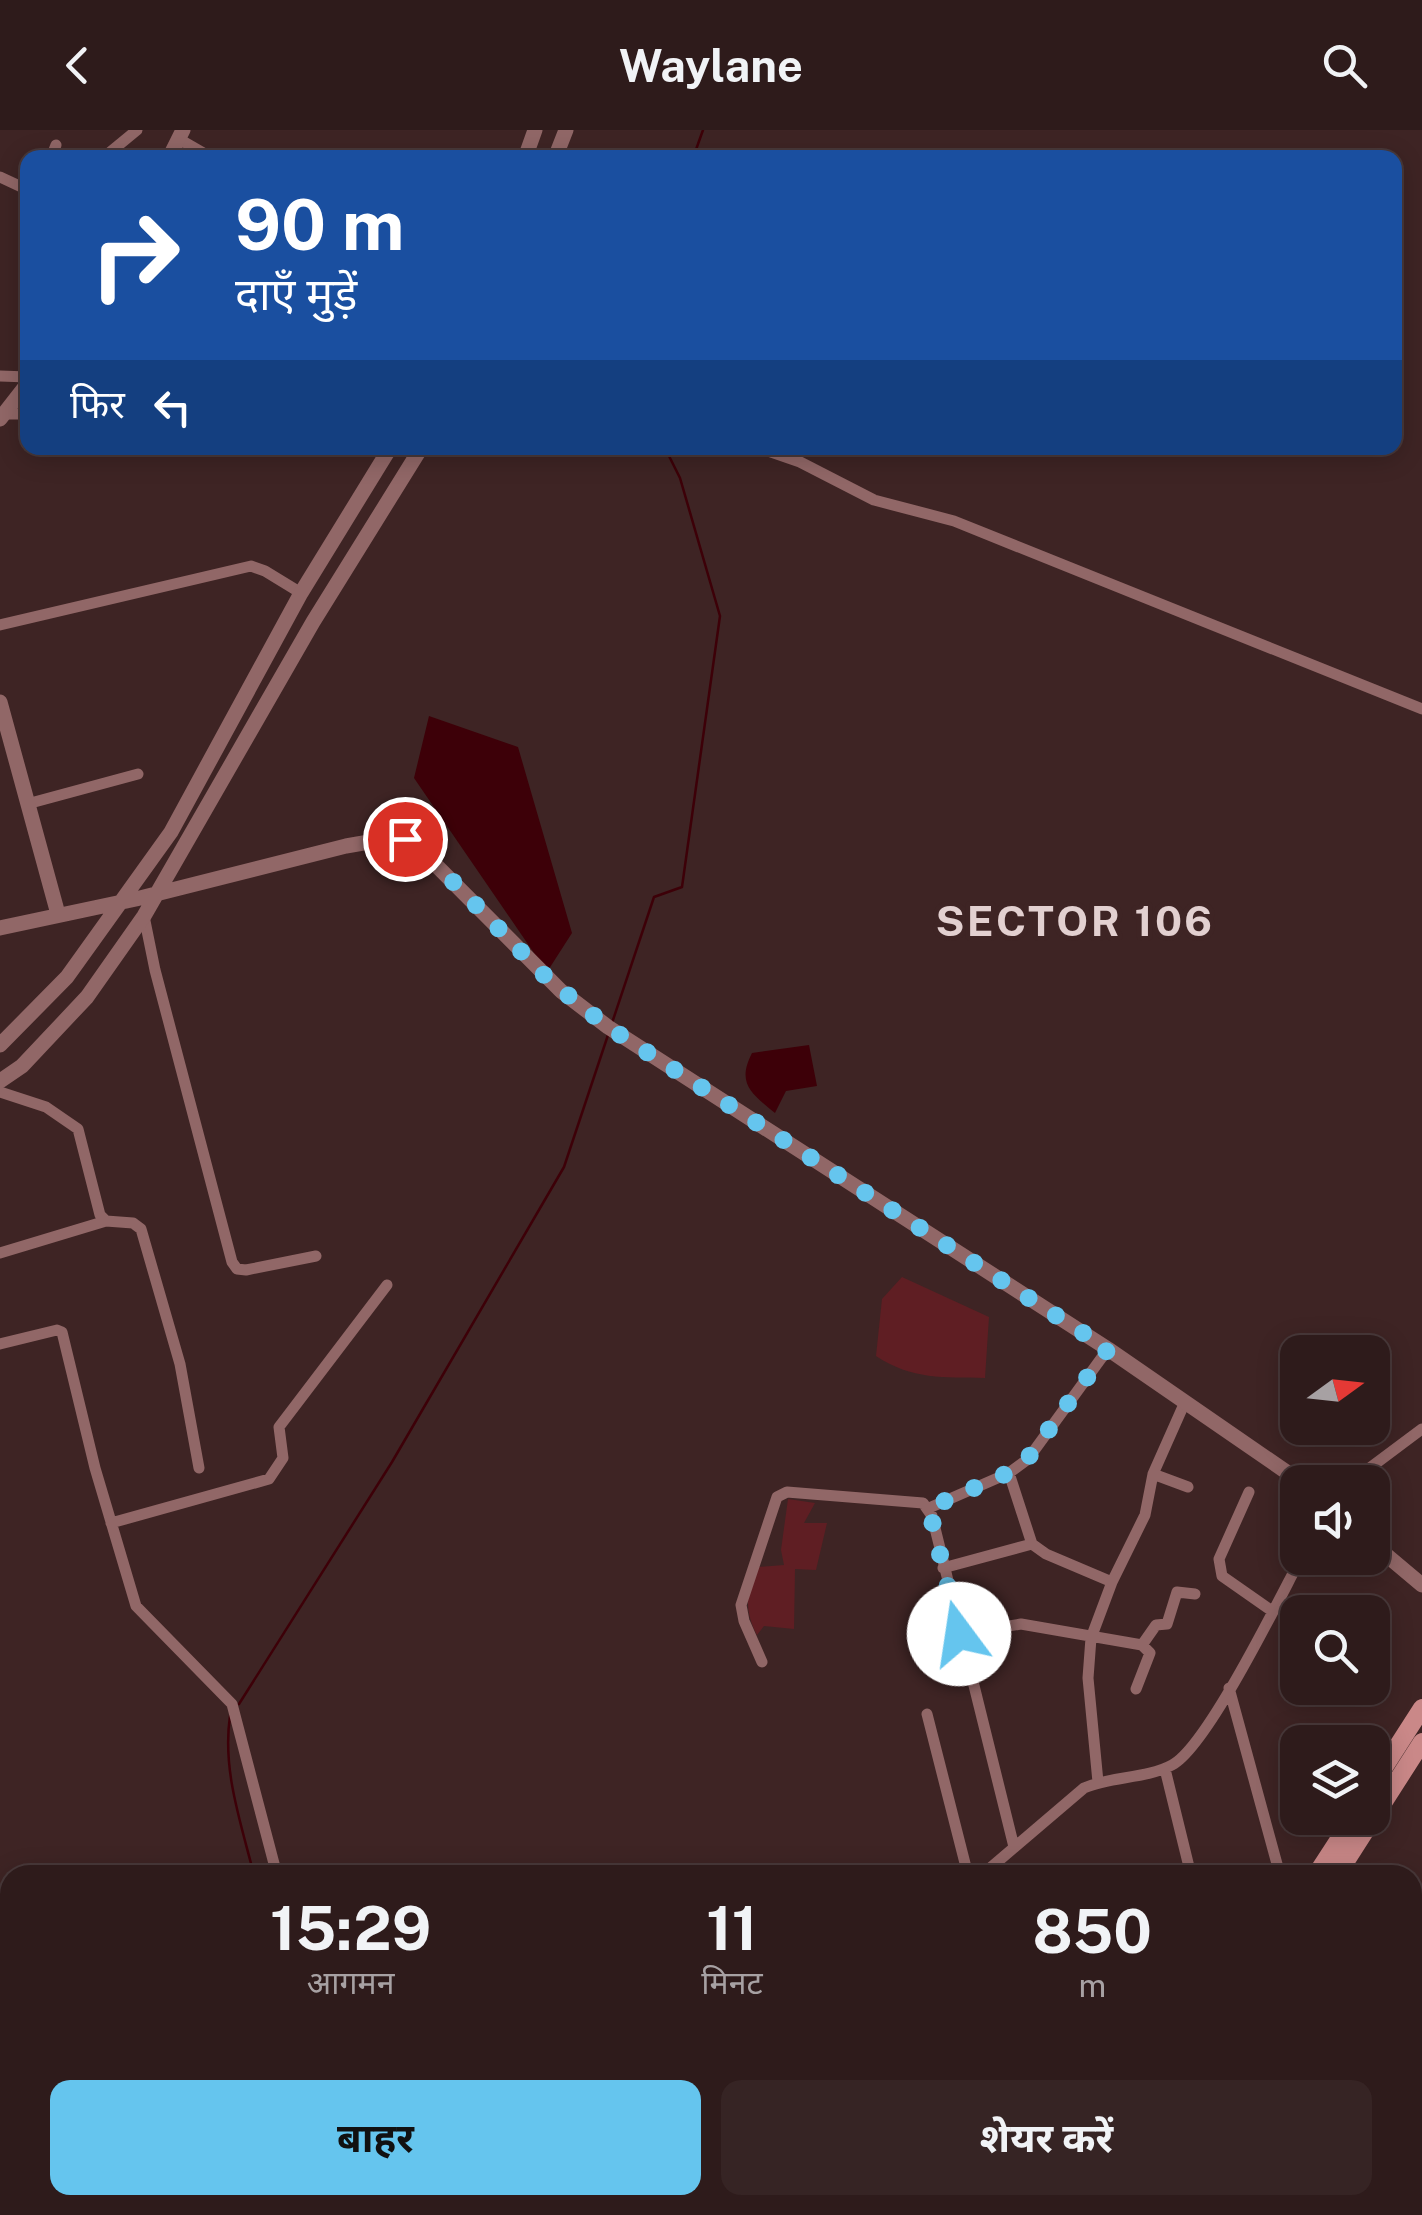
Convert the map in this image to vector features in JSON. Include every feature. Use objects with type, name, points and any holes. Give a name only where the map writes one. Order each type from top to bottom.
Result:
[{"type":"main road","points":[[1390,1758],[1422,1708]]},
{"type":"main road","points":[[1343,1865],[1422,1742]]},
{"type":"main road","points":[[1322,1865],[1341,1835]]},
{"type":"street","points":[[113,150],[137,130]]},
{"type":"street","points":[[181,134],[202,150]]},
{"type":"street","points":[[2,416],[20,391]]},
{"type":"street","points":[[0,1045],[68,977],[184,810],[301,593],[386,455]]},
{"type":"street","points":[[0,1080],[22,1066],[86,997],[160,892],[313,622],[417,455]]},
{"type":"street","points":[[779,455],[874,500],[954,521],[1418,707],[1422,693]]},
{"type":"street","points":[[0,625],[252,566],[301,593]]},
{"type":"street","points":[[0,702],[2,723],[58,914]]},
{"type":"street","points":[[28,804],[138,774]]},
{"type":"street","points":[[0,928],[346,846],[386,838],[405,839],[428,856],[561,991],[608,1027],[1108,1349],[1280,1468]]},
{"type":"street","points":[[144,916],[232,1262],[237,1269],[246,1270],[316,1256]]},
{"type":"street","points":[[0,1092],[46,1107],[78,1129],[100,1215],[106,1222]]},
{"type":"street","points":[[0,1253],[106,1222],[133,1223],[141,1229],[180,1364],[199,1468]]},
{"type":"street","points":[[111,1523],[269,1478],[284,1458],[279,1428],[387,1285]]},
{"type":"street","points":[[0,1344],[62,1332],[136,1606],[232,1704],[274,1865]]},
{"type":"street","points":[[929,1508],[1010,1472],[1028,1458],[1108,1349]]},
{"type":"street","points":[[1098,1782],[1088,1678],[1091,1638],[1112,1582],[1145,1514],[1153,1474],[1185,1402]]},
{"type":"street","points":[[1373,1465],[1422,1429]]},
{"type":"street","points":[[1010,1472],[1032,1544],[1046,1554],[1112,1582]]},
{"type":"street","points":[[1153,1474],[1188,1486]]},
{"type":"street","points":[[762,1662],[741,1605],[777,1497],[787,1492],[916,1500],[929,1508],[1014,1847]]},
{"type":"street","points":[[1248,1492],[1220,1559],[1220,1569],[1222,1576],[1272,1612]]},
{"type":"street","points":[[943,1568],[1032,1544]]},
{"type":"street","points":[[1390,1558],[1422,1585]]},
{"type":"street","points":[[993,1865],[1070,1798],[1098,1782],[1165,1768],[1185,1756],[1229,1688],[1291,1575]]},
{"type":"street","points":[[1142,1645],[1156,1625],[1167,1624],[1177,1592],[1195,1594]]},
{"type":"street","points":[[959,1634],[1021,1624],[1142,1645],[1150,1653],[1136,1688]]},
{"type":"street","points":[[1229,1688],[1277,1865]]},
{"type":"street","points":[[928,1714],[966,1865]]},
{"type":"street","points":[[1165,1768],[1189,1865]]},
{"type":"shaded area","points":[[429,716],[518,747],[572,933],[547,972],[414,778]]},
{"type":"shaded area","points":[[809,1045],[817,1086],[786,1091],[775,1113],[753,1094],[746,1081],[752,1053]]},
{"type":"shaded area","points":[[902,1277],[989,1317],[985,1378],[915,1373],[876,1356],[882,1299]]},
{"type":"shaded area","points":[[788,1499],[815,1503],[804,1523],[827,1523],[816,1570],[795,1569],[794,1629],[764,1626],[757,1635],[748,1609],[751,1585],[757,1567],[784,1565],[781,1550]]},
{"type":"waterway","points":[[696,150],[703,130]]},
{"type":"waterway","points":[[612,1023],[654,897],[682,887],[720,616],[680,478],[668,455]]},
{"type":"waterway","points":[[239,1704],[392,1462],[564,1167],[608,1035]]},
{"type":"waterway","points":[[230,1716],[231,1776],[251,1865]]},
{"type":"district","name":"SECTOR 106","points":[[1075,920]]},
{"type":"route","points":[[405,839],[428,856],[561,991],[608,1027],[1108,1349],[1028,1458],[1010,1472],[929,1508],[959,1634]]}]
